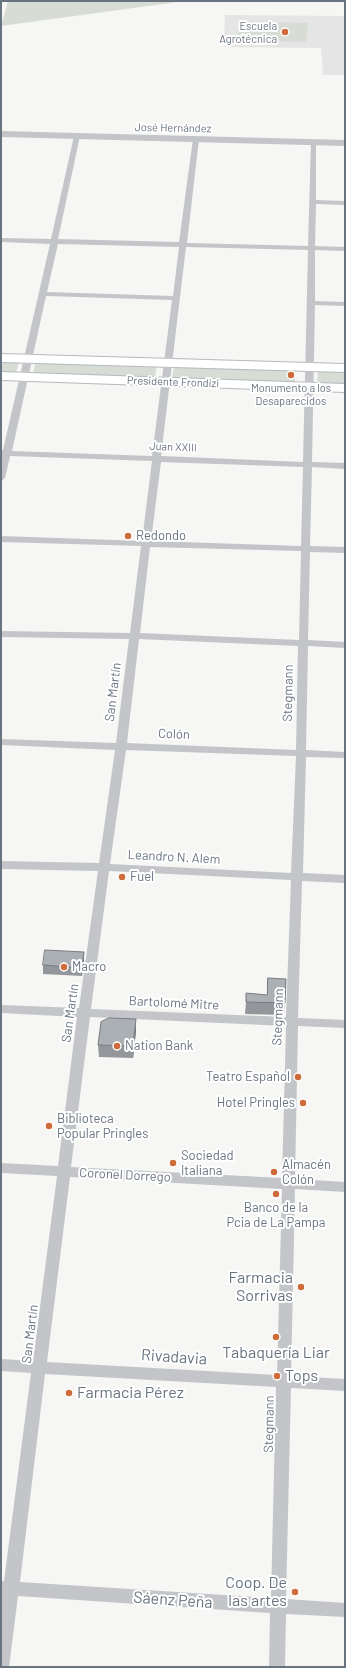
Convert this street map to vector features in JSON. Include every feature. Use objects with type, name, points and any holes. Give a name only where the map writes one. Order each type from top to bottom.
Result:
[{"type":"main road","name":"Presidente Frondizi","points":[[1,358],[345,368]]},
{"type":"main road","name":"Presidente Frondizi","points":[[1,376],[345,388]]},
{"type":"street","name":"José Hernández","points":[[1,134],[345,143]]},
{"type":"street","points":[[1,478],[4,453],[24,377],[55,242],[77,136]]},
{"type":"street","name":"San Martín","points":[[1,1667],[6,1588],[40,1367],[84,1013],[121,746],[196,139]]},
{"type":"street","name":"Stegmann","points":[[277,1667],[292,1022],[301,753],[310,367],[313,142]]},
{"type":"street","points":[[312,198],[345,197]]},
{"type":"street","points":[[312,198],[345,202]]},
{"type":"street","points":[[1,240],[345,249]]},
{"type":"street","points":[[43,294],[177,298]]},
{"type":"street","points":[[311,303],[345,304]]},
{"type":"street","name":"Juan XXIII","points":[[4,453],[345,466]]},
{"type":"street","points":[[1,539],[345,550]]},
{"type":"street","points":[[1,634],[134,636],[345,645]]},
{"type":"street","name":"Colón","points":[[1,742],[345,755]]},
{"type":"street","name":"Leandro N. Alem","points":[[1,864],[105,867],[345,879]]},
{"type":"street","name":"Bartolomé Mitre","points":[[1,1009],[345,1024]]},
{"type":"street","name":"Coronel Dorrego","points":[[1,1168],[345,1187]]},
{"type":"street","name":"Rivadavia","points":[[1,1365],[345,1385]]},
{"type":"street","name":"Sáenz Peña","points":[[6,1588],[278,1607],[345,1610]]},
{"type":"shaded area","points":[[8,1],[185,1],[1,26]]},
{"type":"shaded area","name":"Escuela Agrotécnica","points":[[225,15],[345,16],[345,75],[323,75],[321,48],[224,47]]},
{"type":"shaded area","points":[[240,21],[308,23],[306,42],[237,40]]},
{"type":"shaded area","points":[[1,360],[19,361],[16,373],[1,373]]},
{"type":"shaded area","points":[[36,361],[157,364],[155,377],[33,374]]},
{"type":"shaded area","points":[[174,366],[295,369],[295,382],[172,378]]},
{"type":"shaded area","points":[[318,370],[345,370],[345,383],[317,383]]},
{"type":"building","points":[[45,950],[84,952],[82,968],[43,965]]},
{"type":"building","points":[[268,978],[286,979],[285,1003],[246,1002],[246,993],[267,995]]},
{"type":"building","points":[[109,1018],[136,1019],[133,1046],[98,1045],[101,1022]]},
{"type":"place","name":"Escuela Agrotécnica","points":[[285,32]]},
{"type":"place","name":"Monumento a los Desaparecidos","points":[[291,375]]},
{"type":"place","name":"Redondo","points":[[128,536]]},
{"type":"place","name":"Fuel","points":[[122,877]]},
{"type":"place","name":"Macro","points":[[64,967]]},
{"type":"place","name":"Nation Bank","points":[[117,1046]]},
{"type":"place","name":"Teatro Español","points":[[298,1077]]},
{"type":"place","name":"Hotel Pringles","points":[[303,1103]]},
{"type":"place","name":"Biblioteca Popular Pringles","points":[[49,1126]]},
{"type":"place","name":"Sociedad Italiana","points":[[173,1163]]},
{"type":"place","name":"Almacén Colón","points":[[274,1172]]},
{"type":"place","name":"Banco de la Pcia de La Pampa","points":[[276,1194]]},
{"type":"place","name":"Farmacia Sorrivas","points":[[301,1287]]},
{"type":"place","name":"Tabaquería Liar","points":[[276,1337]]},
{"type":"place","name":"Tops","points":[[277,1376]]},
{"type":"place","name":"Farmacia Pérez","points":[[69,1393]]},
{"type":"place","name":"Coop. De las artes","points":[[295,1592]]}]
